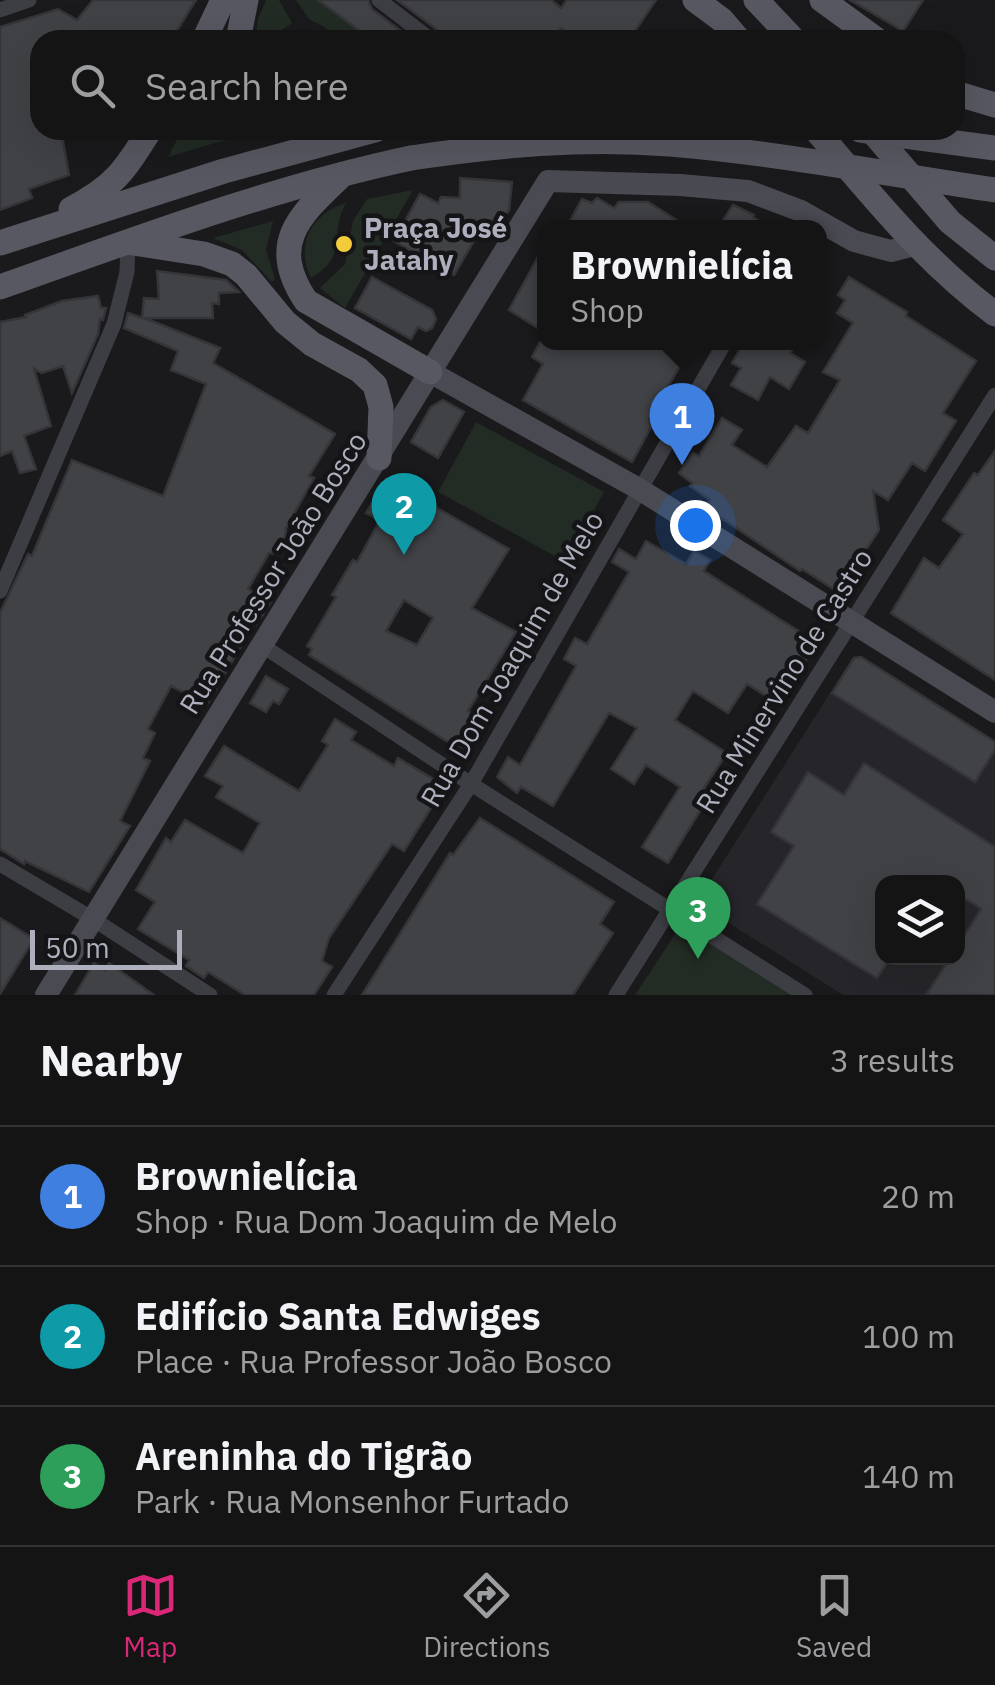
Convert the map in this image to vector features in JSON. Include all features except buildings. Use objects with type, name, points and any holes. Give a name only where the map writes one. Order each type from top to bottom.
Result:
[{"type":"main road","points":[[209,30],[223,0]]},
{"type":"main road","points":[[240,30],[246,0]]},
{"type":"main road","points":[[695,0],[724,30]]},
{"type":"main road","points":[[756,0],[784,30]]},
{"type":"main road","points":[[822,0],[863,30]]},
{"type":"main road","points":[[965,96],[995,105]]},
{"type":"main road","points":[[9,240],[104,192],[120,177],[144,140]]},
{"type":"main road","points":[[9,240],[329,140]]},
{"type":"main road","points":[[825,140],[914,245],[995,314]]},
{"type":"main road","points":[[880,140],[950,222],[995,258]]},
{"type":"main road","points":[[935,140],[995,148]]},
{"type":"main road","points":[[0,288],[235,204],[345,172],[482,147],[543,142],[668,144],[995,190]]},
{"type":"main road","points":[[345,172],[302,213],[292,232],[288,252],[294,284],[306,301],[430,372]]},
{"type":"main road","points":[[128,242],[204,254],[232,264],[285,322],[323,352],[359,370],[374,385],[381,407],[380,458]]},
{"type":"street","points":[[0,10],[29,0]]},
{"type":"street","points":[[380,0],[418,30]]},
{"type":"street","name":"Rua Professor João Bosco","points":[[46,995],[548,181],[748,191],[796,219]]},
{"type":"street","points":[[827,231],[891,252],[914,245]]},
{"type":"street","points":[[0,591],[114,324],[128,272],[128,242]]},
{"type":"street","name":"Rua Dom Joaquim de Melo","points":[[334,995],[471,784],[719,350]]},
{"type":"street","points":[[430,372],[639,489],[995,712]]},
{"type":"street","name":"Rua Minervino de Castro","points":[[616,995],[995,395]]},
{"type":"street","points":[[263,646],[471,784],[805,995]]},
{"type":"street","points":[[0,864],[93,918],[210,995]]},
{"type":"shaded area","points":[[266,0],[279,0],[292,23],[282,30],[256,30]]},
{"type":"shaded area","points":[[296,0],[318,0],[358,30],[327,30],[309,19]]},
{"type":"shaded area","points":[[177,140],[225,140],[168,157]]},
{"type":"shaded area","points":[[413,190],[345,308],[320,288],[345,264],[353,221],[367,199]]},
{"type":"shaded area","points":[[346,203],[334,253],[323,270],[311,278],[305,254],[309,232],[324,214]]},
{"type":"shaded area","points":[[273,221],[266,250],[275,279],[272,282],[242,250],[213,238]]},
{"type":"shaded area","points":[[476,422],[604,492],[566,562],[438,492]]},
{"type":"shaded area","points":[[861,656],[995,740],[995,995],[843,995],[702,906],[700,898],[851,660]]},
{"type":"shaded area","points":[[683,922],[792,995],[635,995]]},
{"type":"place","name":"Praça José Jatahy","points":[[344,244]]},
{"type":"place","name":"Brownielícia","points":[[682,465]]},
{"type":"place","name":"Edifício Santa Edwiges","points":[[404,555]]},
{"type":"place","name":"Areninha do Tigrão","points":[[698,959]]}]
